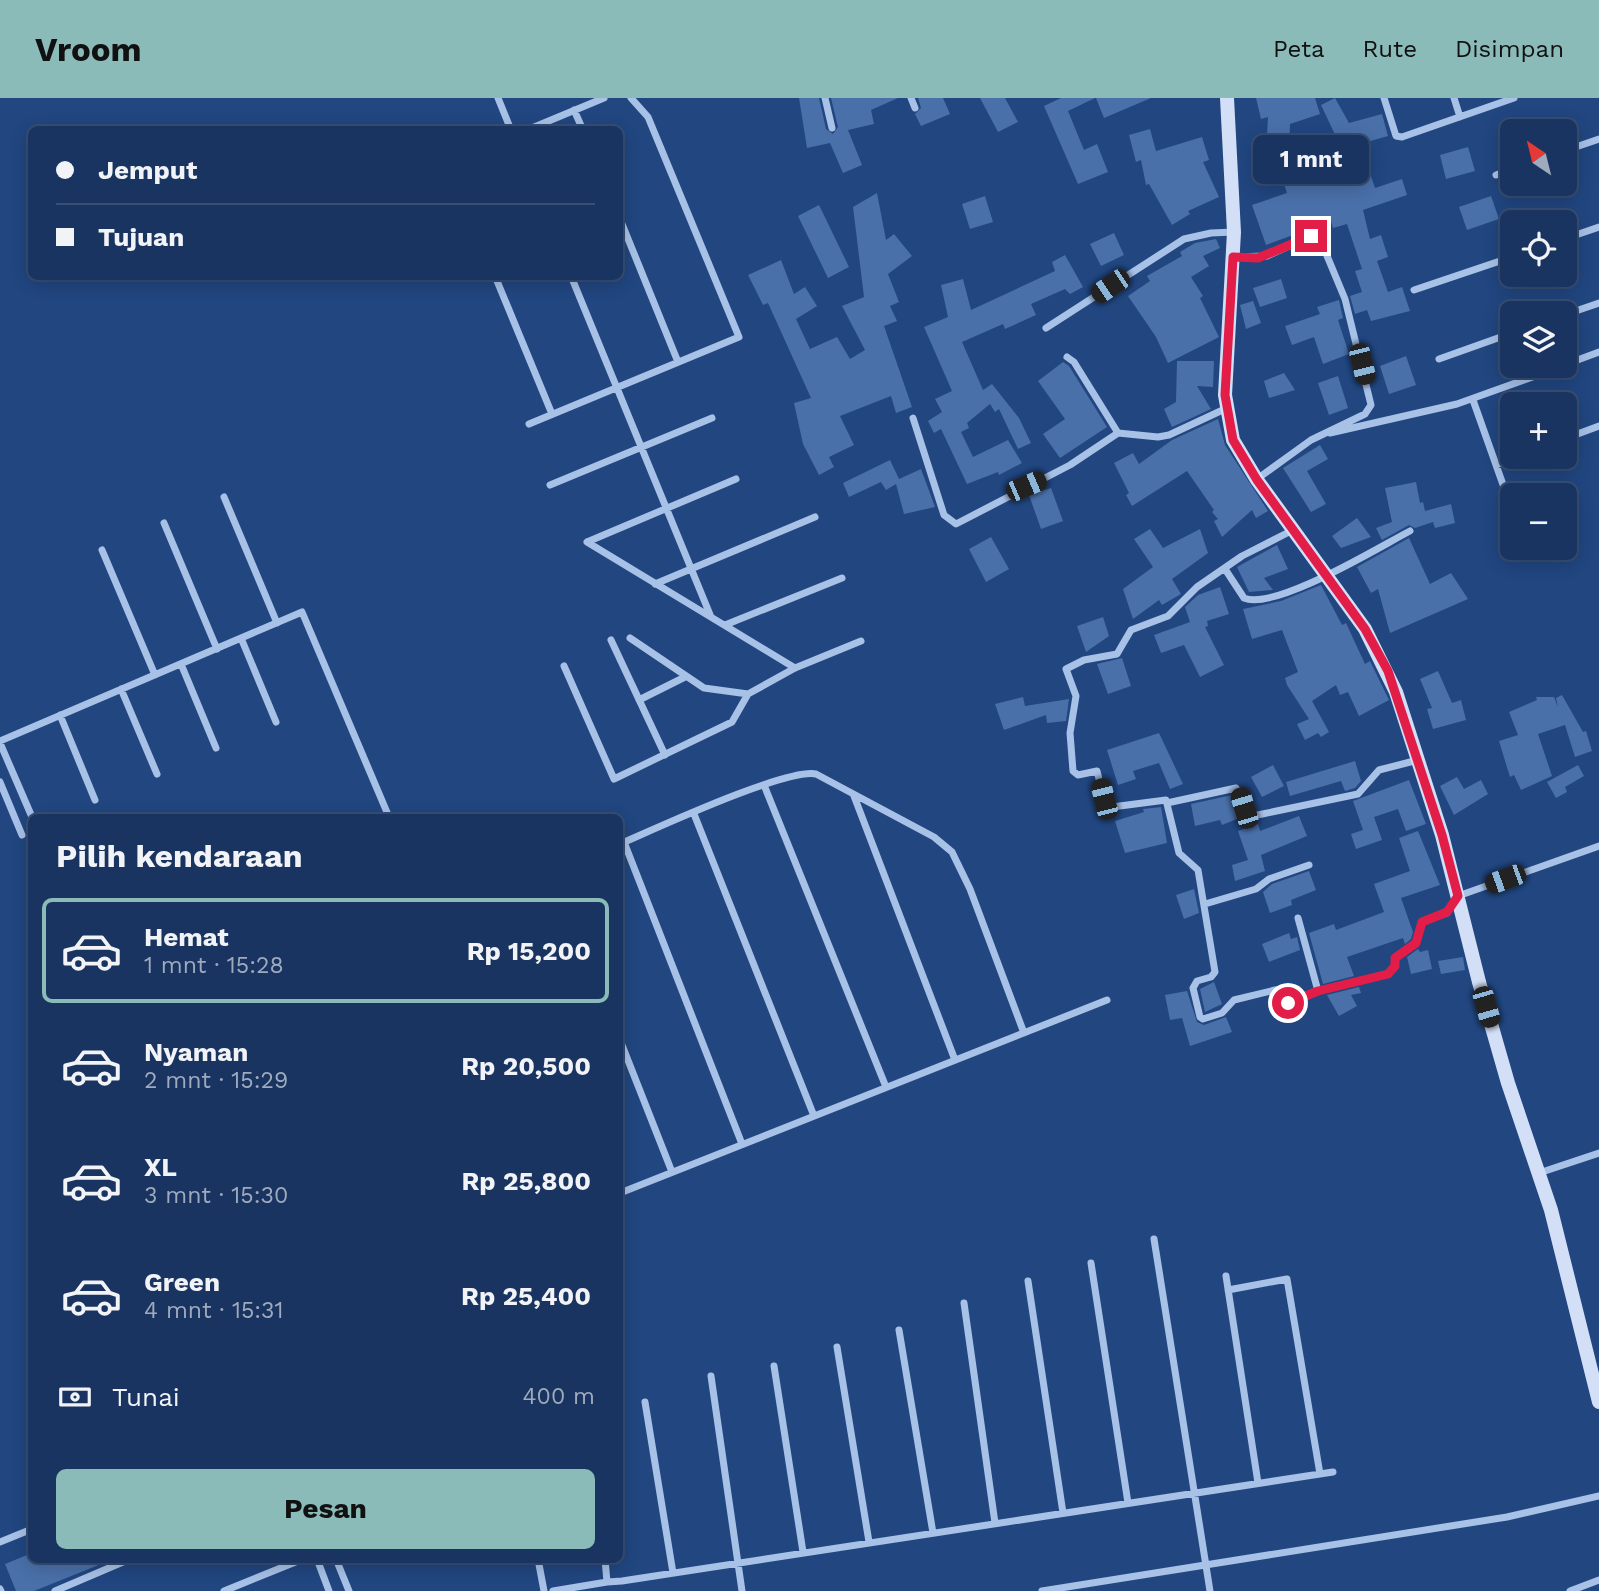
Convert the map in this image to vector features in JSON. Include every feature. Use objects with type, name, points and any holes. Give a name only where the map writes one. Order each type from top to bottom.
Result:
[{"type":"street","points":[[498,98],[509,126]]},
{"type":"street","points":[[537,126],[604,98]]},
{"type":"street","points":[[529,424],[738,337],[648,117],[631,98]]},
{"type":"street","points":[[825,98],[832,128]]},
{"type":"street","points":[[911,98],[915,108]]},
{"type":"street","points":[[1384,98],[1396,136],[1408,135],[1514,98]]},
{"type":"street","points":[[1454,98],[1460,117]]},
{"type":"street","points":[[1231,99],[1234,232],[1225,377],[1233,440],[1257,480],[1380,654],[1396,692],[1458,896],[1504,1070],[1539,1173],[1573,1289],[1599,1402]]},
{"type":"street","points":[[575,110],[581,126]]},
{"type":"street","points":[[1577,147],[1599,139]]},
{"type":"street","points":[[1496,175],[1500,174]]},
{"type":"street","points":[[623,226],[678,362]]},
{"type":"street","points":[[1577,235],[1599,227]]},
{"type":"street","points":[[1046,328],[1184,239],[1197,235],[1234,232]]},
{"type":"street","points":[[1233,257],[1258,258],[1316,235],[1325,248],[1345,299],[1371,405],[1365,414],[1322,434],[1257,480]]},
{"type":"street","points":[[1414,290],[1500,261]]},
{"type":"street","points":[[497,280],[552,414]]},
{"type":"street","points":[[573,280],[711,617]]},
{"type":"street","points":[[1577,311],[1599,303]]},
{"type":"street","points":[[1438,359],[1500,337]]},
{"type":"street","points":[[1577,361],[1599,352]]},
{"type":"street","points":[[1067,357],[1074,362],[1118,433]]},
{"type":"street","points":[[1322,434],[1473,400],[1532,378]]},
{"type":"street","points":[[1473,400],[1502,483]]},
{"type":"street","points":[[913,418],[944,515],[956,524],[1069,465],[1118,433],[1158,437],[1169,435],[1227,408]]},
{"type":"street","points":[[550,485],[712,418]]},
{"type":"street","points":[[1577,434],[1599,426]]},
{"type":"street","points":[[1496,465],[1500,464]]},
{"type":"street","points":[[736,479],[587,542],[795,668]]},
{"type":"street","points":[[224,497],[277,623]]},
{"type":"street","points":[[655,584],[815,517]]},
{"type":"street","points":[[164,523],[217,649]]},
{"type":"street","points":[[1293,530],[1242,556],[1197,587],[1168,616],[1130,630],[1117,654],[1084,660],[1066,669],[1076,695],[1070,733],[1073,771],[1078,775],[1097,771],[1104,799],[1112,807],[1164,799],[1179,853],[1198,870],[1215,972],[1211,977],[1197,981],[1193,988],[1200,1017],[1203,1019],[1222,1013],[1234,1000],[1275,990],[1282,991],[1290,1004],[1318,991],[1388,974],[1395,966],[1395,958],[1416,943],[1422,922],[1447,912],[1458,896],[1599,846]]},
{"type":"street","points":[[1225,569],[1248,600],[1298,589],[1410,531]]},
{"type":"street","points":[[102,550],[155,675]]},
{"type":"street","points":[[725,625],[842,578]]},
{"type":"street","points":[[31,814],[0,742],[302,612],[387,814]]},
{"type":"street","points":[[241,638],[276,722]]},
{"type":"street","points":[[630,638],[704,688],[748,694]]},
{"type":"street","points":[[611,640],[664,755]]},
{"type":"street","points":[[564,666],[614,779],[732,722],[748,694],[795,668],[860,641]]},
{"type":"street","points":[[181,664],[216,748]]},
{"type":"street","points":[[639,700],[685,677]]},
{"type":"street","points":[[121,690],[157,774]]},
{"type":"street","points":[[60,715],[95,800]]},
{"type":"street","points":[[1167,803],[1236,788],[1244,808],[1253,816],[1358,794],[1379,770],[1418,760]]},
{"type":"street","points":[[623,843],[764,785],[807,773],[934,837],[952,852],[970,889],[1024,1033]]},
{"type":"street","points":[[0,782],[22,835]]},
{"type":"street","points":[[764,785],[886,1087]]},
{"type":"street","points":[[853,795],[955,1060]]},
{"type":"street","points":[[694,814],[814,1116]]},
{"type":"street","points":[[623,845],[743,1144]]},
{"type":"street","points":[[1205,904],[1256,888],[1269,879],[1308,865]]},
{"type":"street","points":[[1298,918],[1318,991]]},
{"type":"street","points":[[623,1192],[1107,1000]]},
{"type":"street","points":[[623,1048],[672,1172]]},
{"type":"street","points":[[1539,1173],[1599,1153]]},
{"type":"street","points":[[1154,1239],[1210,1591]]},
{"type":"street","points":[[1091,1263],[1128,1503]]},
{"type":"street","points":[[1226,1276],[1258,1483]]},
{"type":"street","points":[[1228,1290],[1287,1279],[1320,1474]]},
{"type":"street","points":[[1028,1281],[1063,1513]]},
{"type":"street","points":[[964,1303],[995,1523]]},
{"type":"street","points":[[899,1330],[933,1533]]},
{"type":"street","points":[[837,1348],[869,1542]]},
{"type":"street","points":[[774,1366],[803,1552]]},
{"type":"street","points":[[710,1376],[742,1591]]},
{"type":"street","points":[[645,1402],[673,1573]]},
{"type":"street","points":[[554,1591],[1333,1472]]},
{"type":"street","points":[[1042,1591],[1507,1517],[1599,1496]]},
{"type":"street","points":[[0,1542],[28,1531]]},
{"type":"street","points":[[55,1591],[121,1563]]},
{"type":"street","points":[[224,1591],[245,1587],[295,1563]]},
{"type":"street","points":[[319,1563],[330,1591]]},
{"type":"street","points":[[338,1563],[349,1591]]},
{"type":"street","points":[[539,1563],[544,1591]]},
{"type":"street","points":[[605,1563],[607,1582]]},
{"type":"street","points":[[1570,1591],[1599,1580]]},
{"type":"building","points":[[799,98],[819,98],[826,129],[833,134],[838,127],[831,98],[898,98],[871,110],[874,124],[848,130],[862,165],[843,173],[830,143],[807,148]]},
{"type":"building","points":[[918,98],[943,98],[950,114],[921,126],[915,114],[921,108]]},
{"type":"building","points":[[980,98],[1005,98],[1018,122],[998,132]]},
{"type":"building","points":[[1061,98],[1095,98],[1068,111],[1084,150],[1097,144],[1108,172],[1078,184],[1044,106]]},
{"type":"building","points":[[1096,98],[1151,98],[1104,118]]},
{"type":"building","points":[[1256,98],[1315,98],[1320,114],[1290,124],[1289,153],[1338,141],[1321,105],[1335,98],[1349,123],[1382,114],[1388,136],[1360,144],[1375,188],[1402,179],[1407,195],[1363,210],[1370,239],[1381,235],[1388,257],[1377,261],[1388,292],[1402,287],[1410,311],[1371,321],[1367,310],[1355,314],[1350,296],[1362,292],[1355,271],[1362,269],[1347,224],[1333,228],[1331,221],[1266,245],[1252,205],[1287,193],[1275,155],[1266,154],[1268,117],[1261,119]]},
{"type":"building","points":[[1150,129],[1156,151],[1202,137],[1209,160],[1203,162],[1219,197],[1188,211],[1190,214],[1172,225],[1149,184],[1146,185],[1141,160],[1136,162],[1129,135]]},
{"type":"building","points":[[1468,147],[1475,171],[1446,179],[1440,155]]},
{"type":"building","points":[[877,193],[886,240],[894,234],[912,256],[888,274],[899,302],[890,306],[897,321],[884,326],[912,407],[896,413],[891,396],[840,416],[854,445],[829,457],[834,467],[819,475],[803,444],[794,403],[811,398],[768,303],[763,305],[748,275],[781,260],[794,294],[805,287],[817,306],[796,319],[810,349],[837,337],[850,359],[865,350],[842,306],[864,297],[853,207]]},
{"type":"building","points":[[985,196],[993,222],[970,229],[962,204]]},
{"type":"building","points":[[1491,196],[1499,219],[1467,230],[1459,207]]},
{"type":"building","points":[[819,205],[849,267],[828,278],[798,216]]},
{"type":"building","points":[[1114,233],[1124,255],[1101,266],[1090,244]]},
{"type":"building","points":[[1216,239],[1220,248],[1203,256],[1209,266],[1191,277],[1203,296],[1200,298],[1219,337],[1168,363],[1156,337],[1128,296],[1150,281],[1147,276],[1182,256],[1180,252],[1195,243]]},
{"type":"building","points":[[1065,255],[1083,287],[1070,294],[1065,289],[1031,304],[1036,315],[1005,329],[1003,324],[962,342],[983,390],[992,384],[1019,418],[1031,443],[1018,449],[999,409],[995,412],[990,404],[967,423],[969,428],[961,432],[973,457],[1008,440],[1022,463],[999,475],[998,472],[967,484],[941,429],[934,433],[928,421],[942,412],[935,399],[952,391],[924,327],[948,317],[941,285],[963,279],[971,310],[1055,271],[1052,262]]},
{"type":"building","points":[[1281,279],[1287,298],[1260,307],[1253,288]]},
{"type":"building","points":[[1339,300],[1343,318],[1338,320],[1349,354],[1323,364],[1314,337],[1292,345],[1285,326],[1320,314],[1317,307]]},
{"type":"building","points":[[1253,301],[1261,323],[1246,329],[1240,305]]},
{"type":"building","points":[[1406,356],[1416,385],[1389,394],[1380,366]]},
{"type":"building","points":[[1177,361],[1214,361],[1213,387],[1197,386],[1211,409],[1172,427],[1164,409],[1176,402]]},
{"type":"building","points":[[1063,362],[1069,366],[1107,427],[1060,458],[1043,434],[1065,419],[1038,381]]},
{"type":"building","points":[[1284,373],[1295,390],[1269,398],[1264,381]]},
{"type":"building","points":[[1338,376],[1348,408],[1329,415],[1318,383]]},
{"type":"building","points":[[1218,419],[1225,445],[1268,511],[1256,518],[1252,510],[1222,537],[1214,521],[1218,519],[1212,512],[1214,510],[1187,471],[1132,506],[1126,495],[1129,493],[1114,463],[1133,453],[1139,464],[1172,440]]},
{"type":"building","points":[[1320,445],[1328,459],[1307,471],[1326,504],[1311,512],[1283,468]]},
{"type":"building","points":[[890,460],[899,479],[921,469],[935,507],[904,514],[896,484],[886,490],[881,482],[849,497],[843,483]]},
{"type":"building","points":[[1416,482],[1420,503],[1423,502],[1425,511],[1451,504],[1455,523],[1435,528],[1433,522],[1415,528],[1409,525],[1382,540],[1376,528],[1392,522],[1385,488]]},
{"type":"building","points":[[1051,488],[1063,521],[1041,529],[1029,495]]},
{"type":"building","points":[[1357,518],[1371,537],[1341,548],[1332,536]]},
{"type":"building","points":[[1150,529],[1163,548],[1200,529],[1208,553],[1172,579],[1181,594],[1162,605],[1159,600],[1133,619],[1123,589],[1153,567],[1134,539]]},
{"type":"building","points":[[991,537],[1009,569],[986,582],[969,549]]},
{"type":"building","points":[[1409,538],[1430,584],[1451,573],[1468,599],[1390,633],[1378,589],[1371,593],[1357,567]]},
{"type":"building","points":[[1277,545],[1288,569],[1264,578],[1273,590],[1249,592],[1237,567]]},
{"type":"building","points":[[1321,585],[1342,625],[1346,623],[1365,664],[1370,661],[1389,700],[1359,716],[1348,692],[1340,695],[1336,685],[1312,701],[1329,732],[1321,737],[1318,733],[1305,740],[1297,724],[1309,719],[1287,685],[1285,678],[1298,672],[1282,630],[1252,639],[1243,609],[1281,601]]},
{"type":"building","points":[[1220,587],[1229,614],[1207,621],[1208,626],[1205,627],[1224,665],[1200,677],[1184,645],[1161,653],[1154,635],[1190,622],[1185,607],[1198,595]]},
{"type":"building","points":[[1103,617],[1109,636],[1086,652],[1077,626]]},
{"type":"building","points":[[1122,658],[1131,686],[1108,694],[1097,664]]},
{"type":"building","points":[[1438,671],[1452,703],[1461,700],[1466,720],[1433,729],[1427,709],[1432,708],[1420,679]]},
{"type":"building","points":[[1562,695],[1583,732],[1586,731],[1592,751],[1575,757],[1565,725],[1538,734],[1552,776],[1521,790],[1514,775],[1510,777],[1499,741],[1518,735],[1509,712],[1537,700],[1536,697],[1554,697],[1558,707],[1556,698]]},
{"type":"building","points":[[1023,697],[1025,706],[1069,699],[1066,721],[1047,723],[1046,715],[1004,730],[995,704]]},
{"type":"building","points":[[1159,733],[1183,784],[1170,789],[1159,763],[1133,771],[1136,779],[1118,785],[1107,750]]},
{"type":"building","points":[[1355,761],[1361,781],[1355,788],[1345,791],[1341,781],[1290,796],[1286,782]]},
{"type":"building","points":[[1273,765],[1284,786],[1262,797],[1251,777]]},
{"type":"building","points":[[1578,765],[1584,776],[1565,787],[1567,792],[1556,798],[1547,782]]},
{"type":"building","points":[[1457,777],[1464,789],[1481,780],[1488,794],[1454,815],[1440,786]]},
{"type":"building","points":[[1409,780],[1426,824],[1406,831],[1398,809],[1374,817],[1382,840],[1356,849],[1351,834],[1363,830],[1353,801]]},
{"type":"building","points":[[1232,795],[1242,817],[1222,825],[1220,820],[1195,826],[1191,804]]},
{"type":"building","points":[[1161,807],[1167,843],[1125,853],[1115,821],[1144,812],[1143,809]]},
{"type":"building","points":[[1299,816],[1307,836],[1261,855],[1265,871],[1235,881],[1232,865],[1248,860],[1238,831],[1258,824],[1260,831]]},
{"type":"building","points":[[1418,831],[1440,885],[1401,898],[1413,932],[1411,939],[1405,944],[1403,938],[1347,957],[1354,976],[1323,984],[1309,933],[1334,924],[1336,930],[1384,912],[1374,884],[1410,871],[1399,838]]},
{"type":"building","points":[[1309,871],[1316,890],[1291,900],[1292,905],[1270,913],[1263,892],[1272,884]]},
{"type":"building","points":[[1194,889],[1199,913],[1184,919],[1176,895]]},
{"type":"building","points":[[1289,933],[1291,939],[1297,937],[1300,950],[1269,962],[1262,944]]},
{"type":"building","points":[[1418,949],[1420,952],[1428,950],[1432,969],[1411,974],[1407,957]]},
{"type":"building","points":[[1463,957],[1465,970],[1441,974],[1438,961]]},
{"type":"building","points":[[1214,982],[1222,1004],[1205,1012],[1200,989]]},
{"type":"building","points":[[1359,987],[1361,993],[1351,995],[1357,1006],[1339,1016],[1327,995]]},
{"type":"building","points":[[1187,991],[1197,1022],[1204,1025],[1226,1017],[1232,1032],[1190,1046],[1182,1018],[1170,1020],[1165,995]]},
{"type":"building","points":[[28,1555],[28,1563],[104,1563],[34,1591],[16,1591],[5,1564]]},
{"type":"route","points":[[1288,1003],[1318,991],[1388,974],[1395,966],[1395,958],[1416,943],[1422,922],[1447,912],[1458,896],[1442,835],[1404,715],[1380,654],[1365,629],[1257,480],[1233,440],[1225,395],[1233,257],[1258,258],[1281,251],[1311,236]]}]
